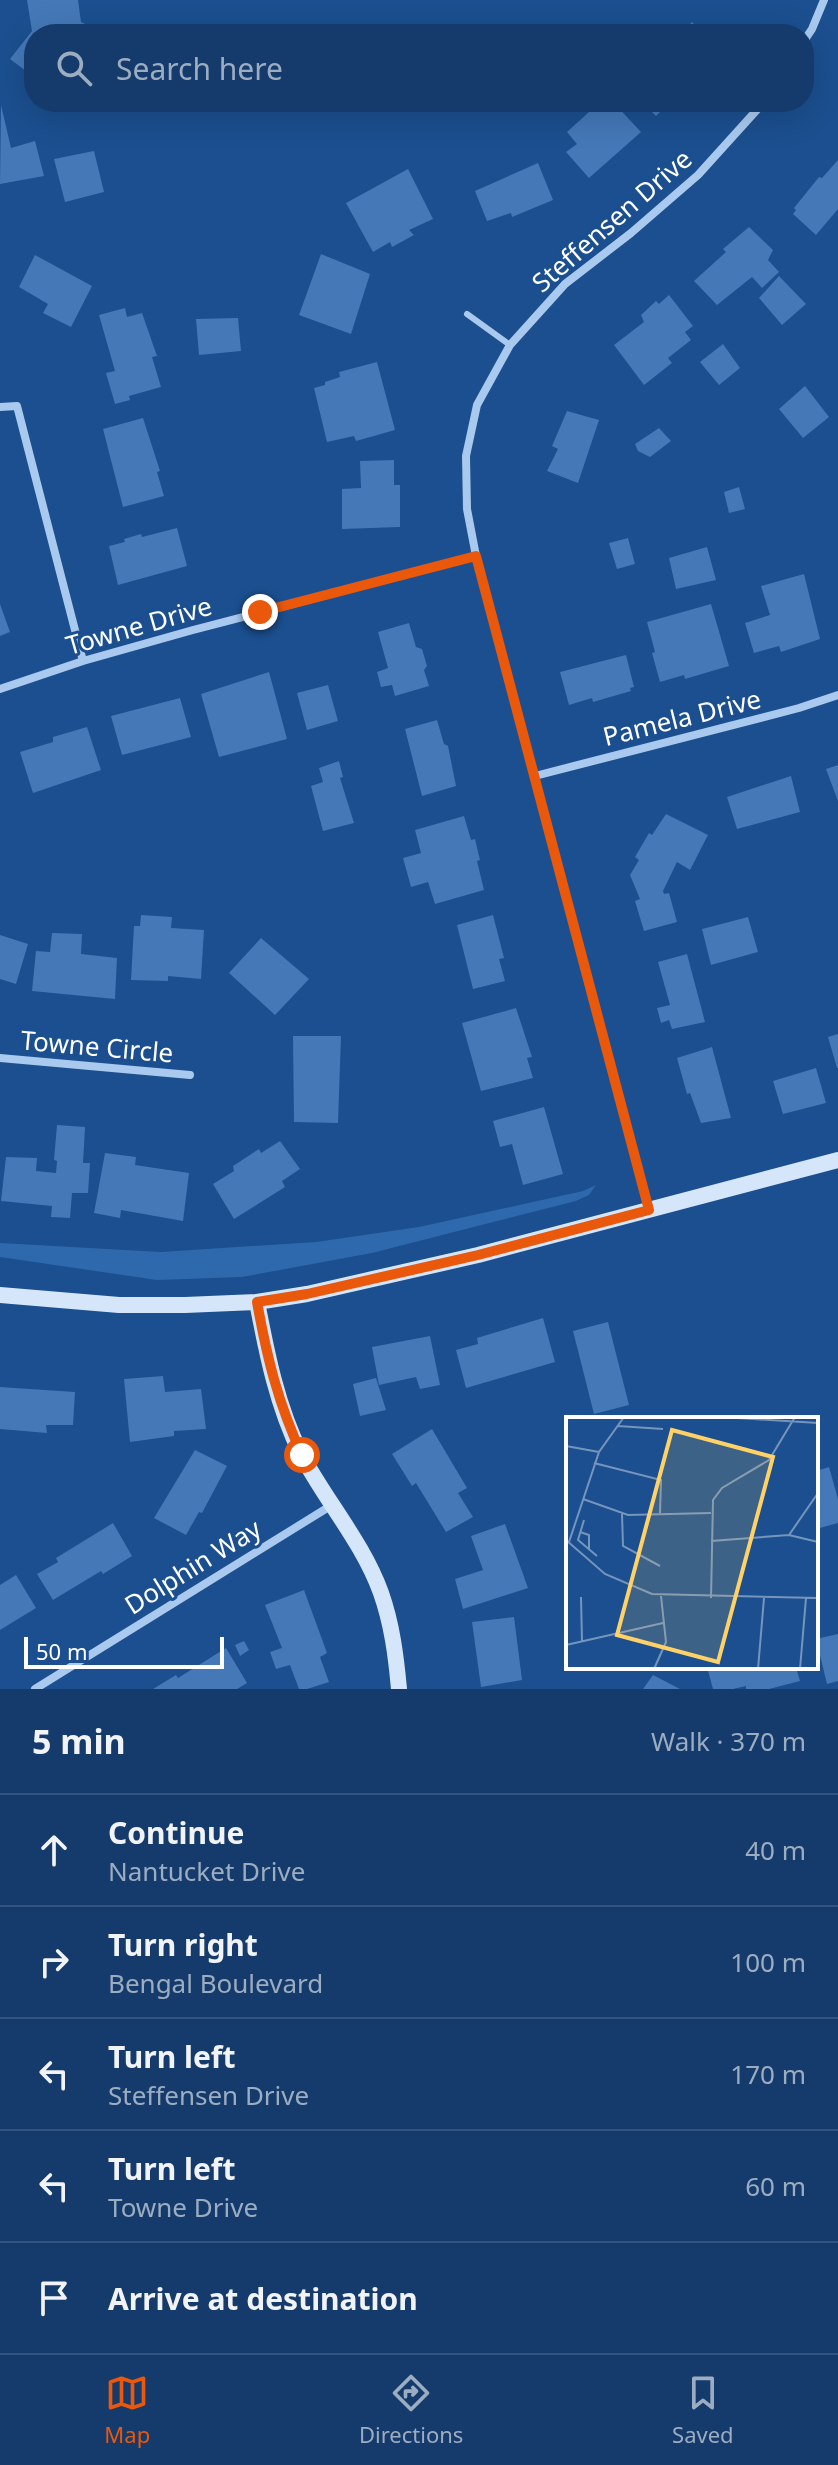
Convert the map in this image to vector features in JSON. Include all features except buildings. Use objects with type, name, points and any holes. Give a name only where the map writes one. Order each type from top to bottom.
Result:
[{"type":"main road","points":[[0,1295],[119,1305],[185,1305],[257,1302],[307,1294],[478,1255],[838,1160]]},
{"type":"main road","points":[[257,1302],[272,1378],[287,1422],[302,1455],[357,1544],[380,1591],[394,1643],[399,1689]]},
{"type":"street","points":[[814,24],[824,0]]},
{"type":"street","name":"Steffensen Drive","points":[[649,1210],[476,556],[467,509],[466,456],[477,405],[510,345],[565,284],[698,175],[755,112]]},
{"type":"street","points":[[0,407],[17,406],[83,661]]},
{"type":"street","name":"Towne Drive","points":[[0,689],[83,661],[476,556]]},
{"type":"street","name":"Pamela Drive","points":[[535,776],[799,708],[838,695]]},
{"type":"street","name":"Towne Circle","points":[[0,1058],[190,1075]]},
{"type":"street","name":"Dolphin Way","points":[[35,1689],[332,1505]]},
{"type":"lane","points":[[467,314],[510,345]]},
{"type":"shaded area","points":[[596,1185],[589,1195],[576,1201],[372,1253],[242,1277],[157,1280],[0,1257],[0,1243],[161,1252],[316,1242],[419,1227],[583,1191]]},
{"type":"route","points":[[260,612],[476,556],[649,1210],[478,1255],[307,1294],[257,1302],[272,1378],[302,1455]]}]
